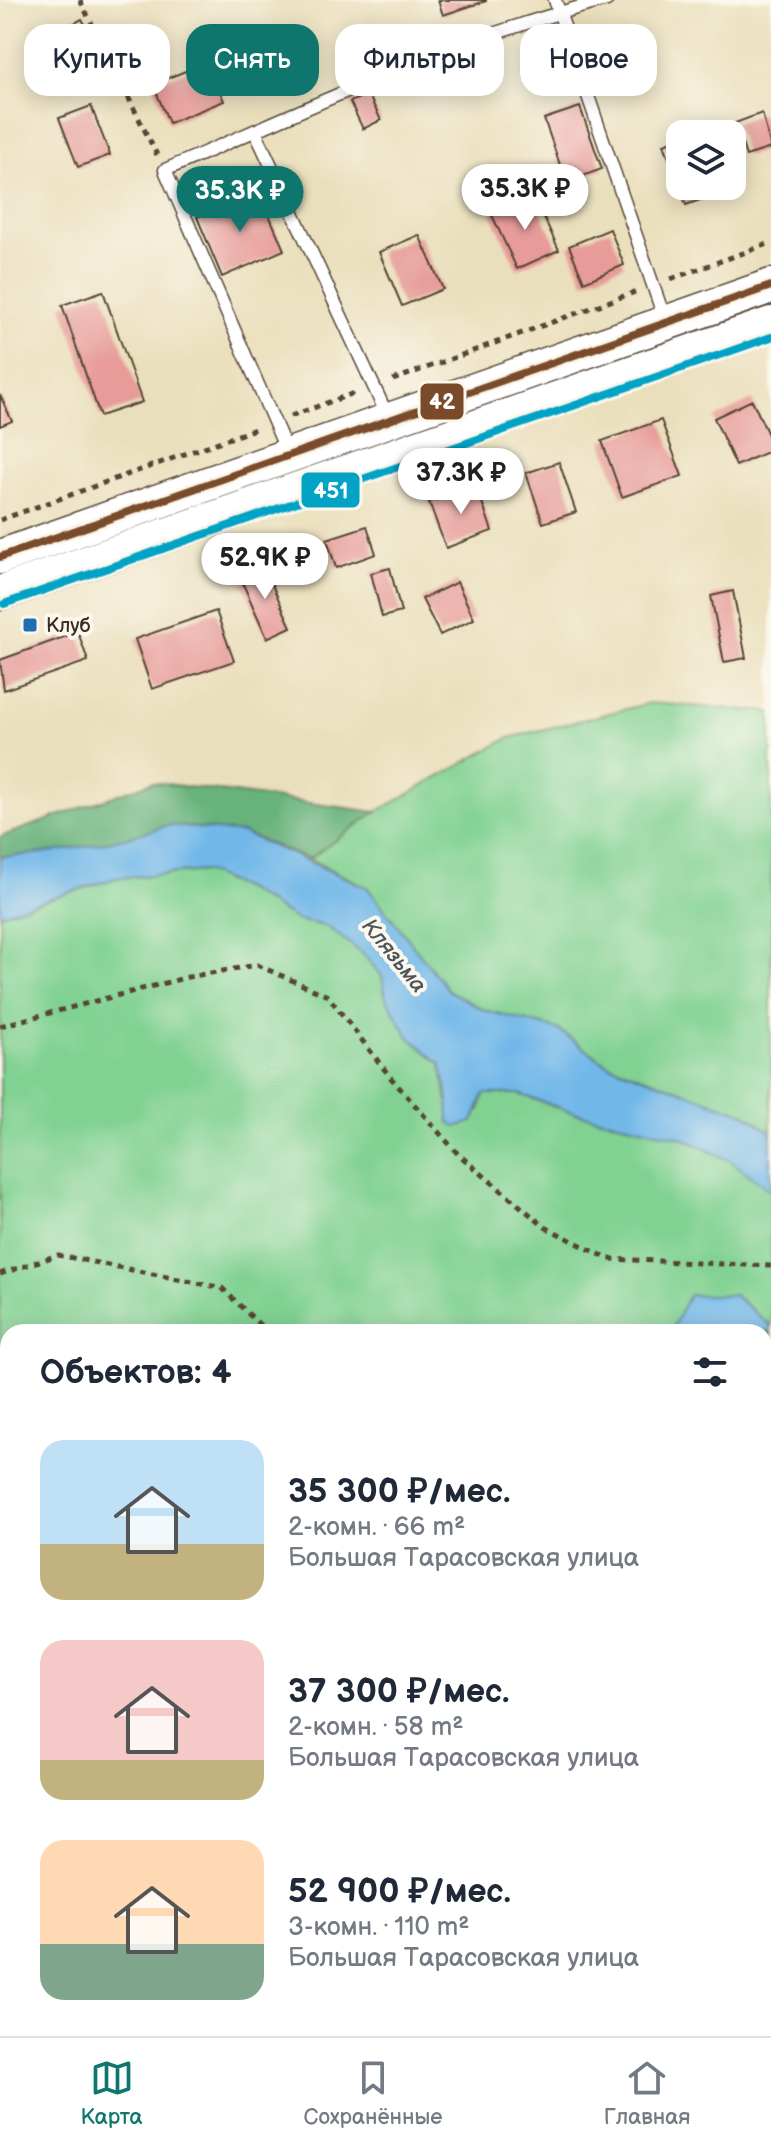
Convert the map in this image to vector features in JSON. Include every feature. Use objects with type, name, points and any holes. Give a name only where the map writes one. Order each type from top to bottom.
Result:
[{"type":"street","points":[[0,557],[771,286]]},
{"type":"street","points":[[0,593],[771,324]]},
{"type":"lane","points":[[288,454],[165,170],[557,6],[607,0]]},
{"type":"lane","points":[[557,6],[666,323]]},
{"type":"lane","points":[[255,131],[389,420]]},
{"type":"path","points":[[80,0],[165,170]]},
{"type":"path","points":[[0,1026],[188,977],[257,965],[328,996],[391,1078],[458,1154],[545,1227],[609,1259],[771,1266]]},
{"type":"path","points":[[0,1274],[58,1255],[222,1288],[259,1324]]},
{"type":"green space","points":[[650,703],[771,712],[771,1132],[745,1114],[607,1064],[557,1029],[484,1010],[449,991],[367,887],[309,859],[376,812],[509,738]]},
{"type":"green space","points":[[152,782],[376,812],[308,859],[243,833],[168,825],[119,842],[53,853],[0,857],[0,837]]},
{"type":"green space","points":[[205,871],[247,890],[297,920],[326,926],[363,953],[382,976],[386,998],[409,1037],[441,1064],[449,1108],[480,1110],[484,1093],[519,1094],[572,1112],[683,1138],[731,1161],[771,1191],[771,1324],[734,1295],[690,1295],[674,1324],[0,1324],[0,914],[116,878]]},
{"type":"water","name":"Клязьма","points":[[168,825],[243,833],[367,887],[449,991],[484,1010],[557,1029],[607,1064],[745,1114],[771,1132],[771,1191],[731,1161],[683,1138],[572,1112],[519,1094],[484,1094],[473,1122],[456,1127],[449,1122],[448,1096],[441,1064],[409,1037],[386,998],[382,976],[363,954],[326,926],[297,920],[247,890],[205,871],[116,878],[0,914],[0,857],[85,847]]},
{"type":"water","points":[[689,1295],[734,1295],[769,1324],[674,1324]]},
{"type":"building","points":[[438,0],[486,0],[486,1],[443,15]]},
{"type":"building","points":[[186,71],[186,96],[222,96],[224,101],[169,123],[158,96],[170,96],[170,77]]},
{"type":"building","points":[[369,96],[381,120],[363,129],[350,102]]},
{"type":"building","points":[[91,106],[110,155],[78,167],[59,118]]},
{"type":"building","points":[[580,107],[602,169],[566,182],[544,119]]},
{"type":"building","points":[[762,113],[771,148],[746,156],[746,120],[743,120]]},
{"type":"building","points":[[259,191],[284,250],[222,277],[197,217]]},
{"type":"building","points":[[533,194],[559,250],[517,269],[491,213]]},
{"type":"building","points":[[610,229],[624,265],[584,282],[569,246]]},
{"type":"building","points":[[419,235],[443,289],[402,306],[379,252]]},
{"type":"building","points":[[103,291],[142,402],[100,416],[62,305]]},
{"type":"building","points":[[0,395],[12,421],[0,426]]},
{"type":"building","points":[[752,400],[771,441],[771,450],[736,466],[714,418]]},
{"type":"building","points":[[661,420],[682,476],[622,497],[602,441]]},
{"type":"building","points":[[559,462],[576,512],[543,523],[526,473]]},
{"type":"building","points":[[476,485],[492,531],[446,548],[429,502]]},
{"type":"building","points":[[367,526],[376,554],[336,568],[327,539]]},
{"type":"building","points":[[263,565],[291,627],[267,638],[239,575]]},
{"type":"building","points":[[390,568],[401,612],[382,617],[371,573]]},
{"type":"building","points":[[457,582],[474,619],[440,635],[422,599]]},
{"type":"building","points":[[733,591],[746,658],[724,662],[711,596]]},
{"type":"building","points":[[216,611],[234,661],[152,689],[135,639]]},
{"type":"building","points":[[78,632],[88,661],[4,690],[0,660]]},
{"type":"transit line","name":"42","points":[[0,557],[771,286]]},
{"type":"transit line","name":"451","points":[[4,604],[771,337]]},
{"type":"place","name":"Клуб","points":[[30,625]]}]
